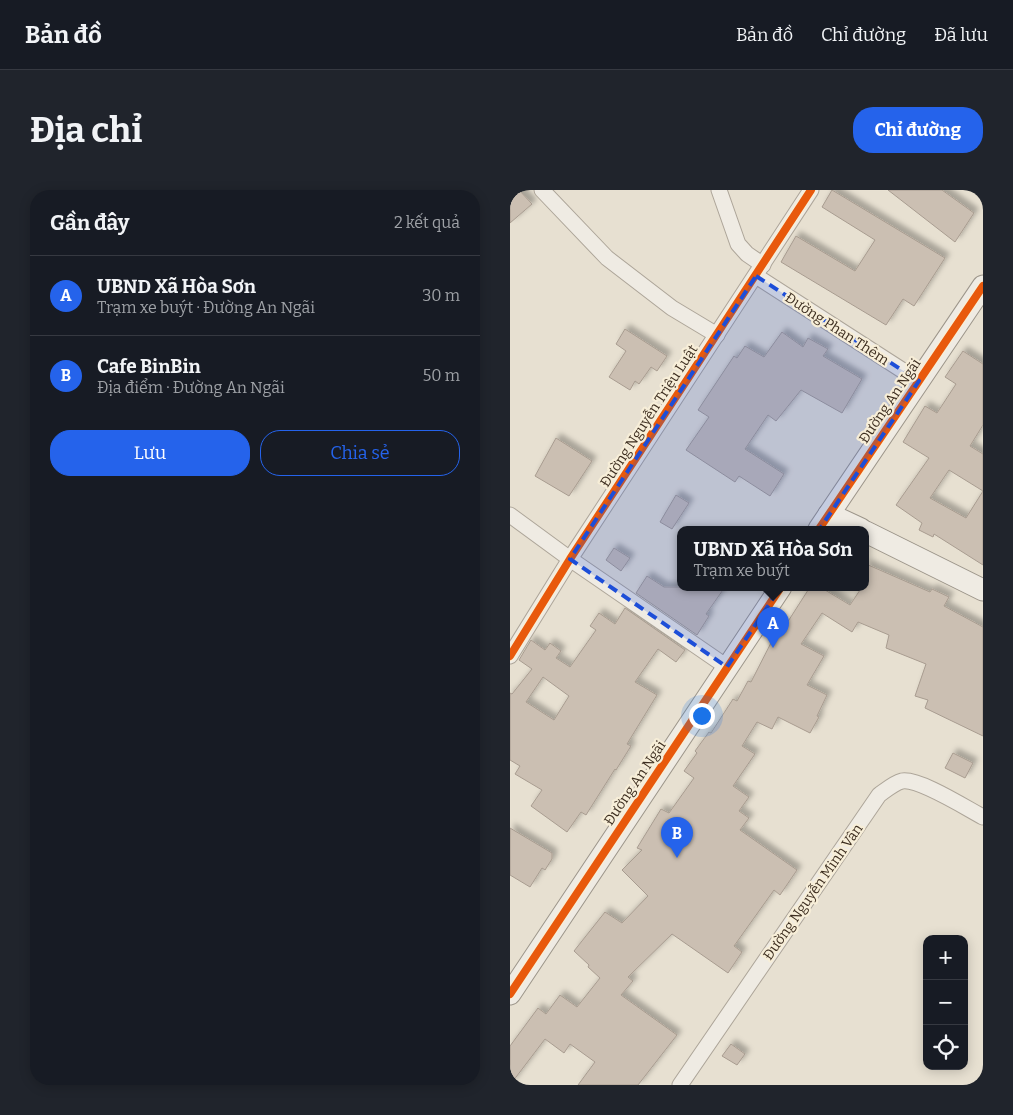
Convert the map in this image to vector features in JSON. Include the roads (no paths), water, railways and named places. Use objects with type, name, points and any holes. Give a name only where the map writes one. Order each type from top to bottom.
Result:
[{"type":"main road","name":"Đường An Ngãi","points":[[824,522],[983,286]]},
{"type":"main road","points":[[824,522],[845,526]]},
{"type":"main road","points":[[869,533],[983,590]]},
{"type":"main road","name":"Đường An Ngãi","points":[[510,994],[778,591]]},
{"type":"street","points":[[542,190],[607,258],[672,308],[717,335]]},
{"type":"street","name":"Đường Phan Thêm","points":[[719,190],[738,244],[759,271],[919,381]]},
{"type":"street","name":"Đường Nguyễn Triệu Luật","points":[[510,656],[570,559],[811,190]]},
{"type":"street","points":[[510,515],[570,559],[727,667]]},
{"type":"street","name":"Đường Nguyễn Minh Vân","points":[[680,1085],[879,795],[894,784],[910,781],[926,787],[983,817]]},
{"type":"place","name":"UBND Xã Hòa Sơn","points":[[773,648]]},
{"type":"place","name":"Cafe BinBin","points":[[677,858]]}]
